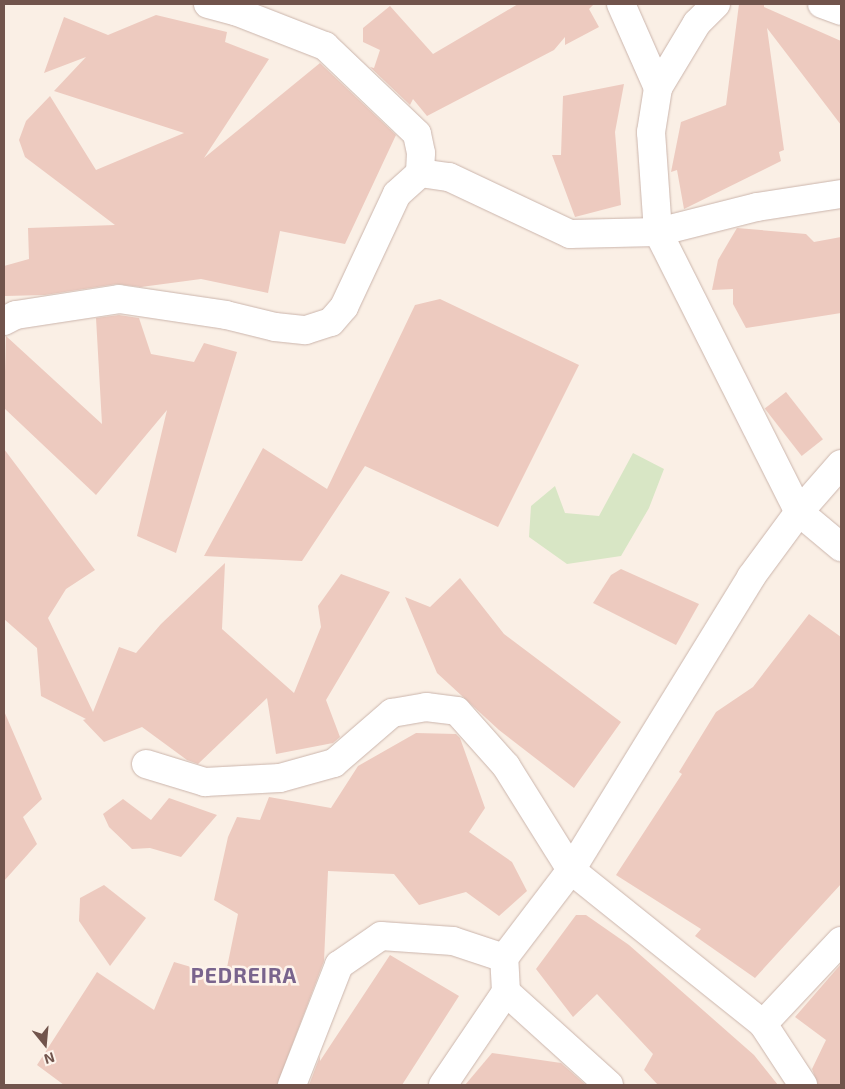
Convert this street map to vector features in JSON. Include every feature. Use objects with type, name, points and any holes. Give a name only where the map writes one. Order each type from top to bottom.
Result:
[{"type":"street","points":[[4,321],[16,315],[119,299],[226,315],[275,327],[306,330],[331,322],[344,307],[396,194],[420,172],[421,153],[417,134],[325,46],[235,11],[208,4]]},
{"type":"street","points":[[620,4],[658,88]]},
{"type":"street","points":[[716,4],[697,23],[658,88],[652,132],[658,232],[799,512],[841,547]]},
{"type":"street","points":[[822,4],[841,11]]},
{"type":"street","points":[[420,172],[449,177],[570,234],[658,232],[757,207],[841,194]]},
{"type":"street","points":[[443,1085],[506,992],[504,958],[572,870],[751,577],[799,512],[841,464]]},
{"type":"street","points":[[146,764],[205,782],[280,778],[334,763],[392,713],[426,706],[456,711],[506,766],[572,870],[763,1024],[803,1085]]},
{"type":"street","points":[[292,1085],[339,965],[381,936],[453,941],[504,958]]},
{"type":"street","points":[[763,1024],[841,941]]},
{"type":"street","points":[[506,992],[608,1085]]},
{"type":"green space","points":[[633,453],[664,469],[649,508],[621,556],[567,564],[529,537],[531,506],[555,486],[565,513],[599,516]]},
{"type":"building","points":[[518,4],[594,4],[589,9],[599,27],[565,45],[565,37],[554,50],[427,116],[413,99],[410,105],[370,67],[374,68],[380,50],[363,42],[363,28],[390,6],[433,54]]},
{"type":"building","points":[[739,4],[764,4],[764,7],[841,41],[841,125],[767,28],[784,150],[779,152],[781,161],[684,209],[677,170],[671,172],[681,122],[726,105]]},
{"type":"building","points":[[156,15],[227,32],[225,42],[269,59],[204,158],[320,63],[396,135],[345,244],[280,231],[268,293],[201,279],[141,287],[117,284],[45,295],[5,296],[4,266],[29,259],[28,228],[115,225],[25,157],[19,140],[26,121],[50,96],[96,170],[184,133],[54,91],[86,57],[44,73],[64,17],[108,35]]},
{"type":"building","points":[[624,84],[615,132],[621,205],[575,217],[552,155],[561,155],[563,96]]},
{"type":"building","points":[[737,228],[806,234],[814,242],[841,237],[841,313],[746,328],[733,304],[733,289],[712,290],[718,260]]},
{"type":"building","points":[[440,299],[579,365],[498,527],[365,466],[302,561],[204,556],[263,448],[327,489],[415,305]]},
{"type":"building","points":[[119,315],[139,318],[151,354],[194,362],[204,343],[237,352],[176,553],[137,536],[167,410],[96,495],[4,408],[6,336],[102,424],[96,318]]},
{"type":"building","points":[[786,392],[823,439],[802,456],[765,409]]},
{"type":"building","points":[[4,449],[95,570],[66,589],[48,618],[93,712],[119,647],[136,653],[161,624],[225,563],[222,629],[294,693],[321,627],[318,606],[341,574],[390,592],[326,700],[340,737],[333,743],[276,754],[267,698],[198,764],[187,760],[142,727],[104,742],[83,720],[86,719],[41,696],[37,648],[4,619]]},
{"type":"building","points":[[621,569],[699,604],[676,645],[593,603],[611,575]]},
{"type":"building","points":[[460,578],[504,634],[621,722],[574,788],[499,730],[437,673],[405,597],[430,607]]},
{"type":"building","points":[[809,614],[841,637],[841,884],[755,978],[695,936],[701,929],[616,875],[682,774],[679,772],[716,712],[753,687]]},
{"type":"building","points":[[4,711],[42,799],[23,817],[37,844],[4,881]]},
{"type":"building","points":[[416,733],[456,734],[460,738],[485,808],[469,832],[512,862],[527,891],[499,916],[466,892],[419,905],[394,874],[328,871],[324,961],[277,1085],[64,1085],[37,1065],[97,972],[154,1010],[174,962],[225,977],[238,914],[214,900],[228,837],[237,817],[260,820],[269,797],[331,808],[358,766]]},
{"type":"building","points":[[169,798],[217,815],[181,857],[150,848],[132,849],[109,827],[103,814],[123,799],[151,820]]},
{"type":"building","points":[[104,885],[146,918],[110,966],[79,921],[80,898]]},
{"type":"building","points":[[576,915],[586,915],[629,945],[754,1055],[778,1085],[658,1085],[644,1070],[653,1054],[597,994],[573,1017],[536,969]]},
{"type":"building","points":[[390,955],[459,996],[402,1085],[309,1085],[320,1056],[320,1061]]},
{"type":"building","points":[[841,964],[841,1085],[818,1085],[812,1069],[826,1040],[795,1017]]},
{"type":"building","points":[[492,1053],[561,1063],[586,1085],[465,1085]]},
{"type":"district","name":"PEDREIRA","points":[[244,975]]}]
